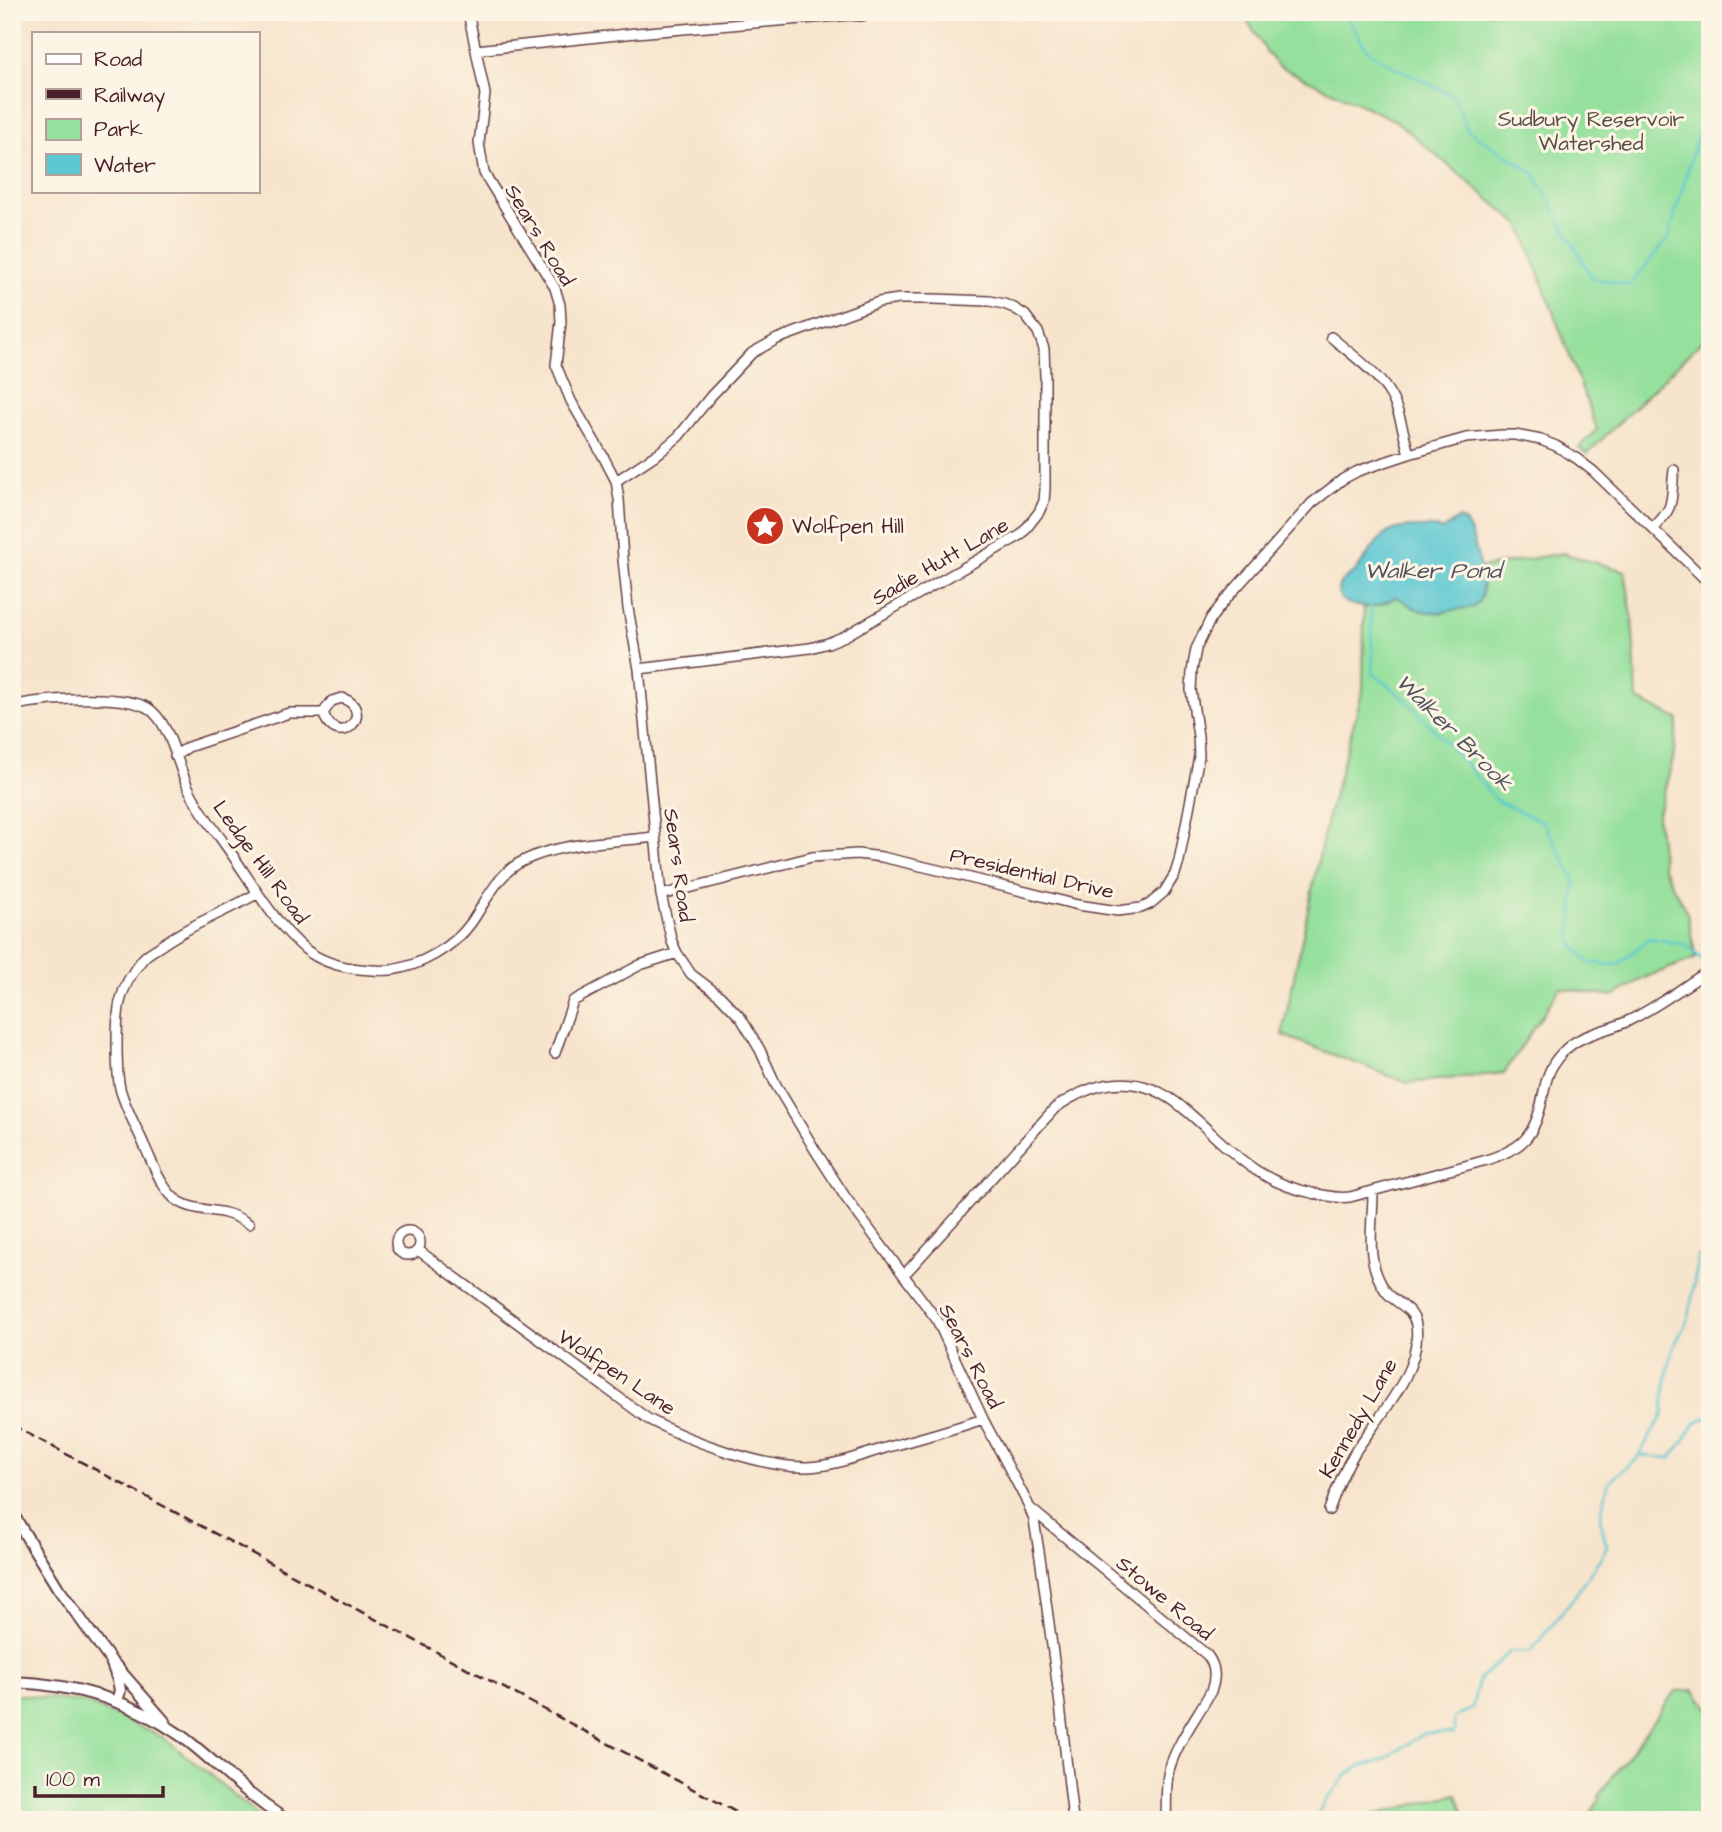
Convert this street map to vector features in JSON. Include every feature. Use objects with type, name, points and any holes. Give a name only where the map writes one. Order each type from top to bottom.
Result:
[{"type":"main road","points":[[12,1513],[58,1588],[111,1661],[170,1729]]},
{"type":"main road","points":[[111,1661],[120,1690],[117,1702]]},
{"type":"main road","points":[[12,1682],[66,1688],[117,1702],[154,1718],[286,1820]]},
{"type":"street","name":"Sears Road","points":[[468,12],[484,83],[485,99],[479,143],[484,173],[559,297],[561,313],[556,367],[571,401],[615,481],[620,509],[628,608],[639,669],[661,895],[677,953],[691,974],[720,996],[741,1018],[801,1130],[846,1198],[943,1331],[961,1374],[1029,1507],[1034,1520],[1041,1564],[1073,1820]]},
{"type":"street","points":[[476,50],[883,12]]},
{"type":"street","name":"Sadie Hutt Lane","points":[[615,481],[660,452],[679,436],[752,353],[777,339],[879,302],[899,299],[990,301],[1017,310],[1031,321],[1040,336],[1044,349],[1045,376],[1044,501],[1021,535],[881,616],[828,643],[791,651],[639,669]]},
{"type":"street","points":[[1331,337],[1380,380],[1396,407],[1409,454]]},
{"type":"street","name":"Presidential Drive","points":[[661,895],[812,857],[858,854],[927,867],[1105,910],[1132,911],[1150,904],[1169,885],[1179,861],[1199,757],[1191,690],[1192,671],[1196,649],[1211,618],[1272,546],[1326,491],[1358,471],[1409,454],[1466,438],[1515,435],[1556,446],[1593,471],[1710,584]]},
{"type":"street","points":[[1653,528],[1669,510],[1672,502],[1674,470]]},
{"type":"street","name":"Ledge Hill Road","points":[[12,706],[107,698],[147,707],[158,716],[187,786],[202,814],[269,910],[307,950],[327,961],[358,969],[400,968],[418,962],[449,945],[470,925],[489,893],[503,877],[526,859],[580,846],[655,837]]},
{"type":"street","points":[[176,756],[188,747],[289,713],[323,713]]},
{"type":"street","points":[[249,1224],[225,1213],[187,1205],[175,1198],[166,1188],[120,1089],[117,1047],[119,1004],[128,980],[144,957],[170,939],[258,893]]},
{"type":"street","points":[[555,1054],[573,1001],[640,965],[677,953]]},
{"type":"street","points":[[904,1275],[1055,1108],[1082,1092],[1106,1085],[1136,1084],[1149,1087],[1184,1108],[1256,1171],[1296,1190],[1342,1198],[1373,1192],[1492,1159],[1520,1144],[1536,1125],[1551,1066],[1570,1044],[1649,1010],[1710,970]]},
{"type":"street","name":"Kennedy Lane","points":[[1329,1510],[1346,1467],[1385,1412],[1410,1364],[1415,1346],[1417,1327],[1414,1316],[1406,1306],[1385,1291],[1371,1256],[1373,1192]]},
{"type":"street","name":"Wolfpen Lane","points":[[418,1250],[638,1412],[659,1424],[765,1462],[817,1466],[843,1461],[983,1419]]},
{"type":"street","name":"Stowe Road","points":[[1029,1507],[1211,1661],[1215,1681],[1175,1754],[1169,1772],[1166,1820]]},
{"type":"green space","name":"Sudbury Reservoir Watershed","points":[[1242,12],[1710,12],[1710,333],[1587,454],[1579,448],[1597,429],[1521,226],[1396,121],[1278,66]]},
{"type":"green space","points":[[1562,553],[1625,571],[1632,617],[1637,699],[1678,719],[1673,759],[1657,817],[1663,868],[1687,913],[1696,958],[1644,978],[1613,996],[1560,988],[1504,1073],[1408,1083],[1282,1035],[1326,823],[1363,690],[1364,607],[1380,605],[1395,597],[1401,598],[1409,605],[1442,613],[1483,591],[1480,568]]},
{"type":"green space","points":[[1694,1690],[1710,1709],[1710,1820],[1587,1820],[1600,1798],[1599,1795],[1676,1691]]},
{"type":"green space","points":[[12,1694],[87,1703],[162,1737],[264,1820],[12,1820]]},
{"type":"green space","points":[[1457,1794],[1466,1820],[1359,1820],[1360,1818]]},
{"type":"water","name":"Walker Pond","points":[[1458,519],[1465,522],[1470,530],[1480,568],[1482,594],[1474,607],[1433,612],[1419,610],[1395,597],[1368,607],[1353,605],[1341,598],[1340,583],[1356,570],[1375,544],[1387,533],[1404,527],[1442,530]]},
{"type":"waterway","points":[[1344,12],[1368,51],[1454,96],[1467,130],[1534,173],[1592,278],[1630,285],[1668,239],[1710,99]]},
{"type":"waterway","name":"Walker Brook","points":[[1371,606],[1373,673],[1406,700],[1497,801],[1543,822],[1575,880],[1571,942],[1589,963],[1617,965],[1650,938],[1686,945],[1707,964]]},
{"type":"waterway","name":"Walker Brook","points":[[1315,1820],[1324,1803],[1347,1774],[1361,1766],[1381,1761],[1425,1733],[1454,1733],[1454,1718],[1472,1709],[1479,1679],[1511,1651],[1530,1652],[1574,1597],[1607,1548],[1600,1518],[1609,1481],[1636,1460],[1663,1415],[1672,1350],[1689,1317],[1698,1257],[1710,1252]]},
{"type":"waterway","points":[[1639,1456],[1671,1458],[1696,1422],[1710,1416]]},
{"type":"railway","points":[[12,1425],[751,1820]]},
{"type":"place","name":"Wolfpen Hill","points":[[765,526]]}]
